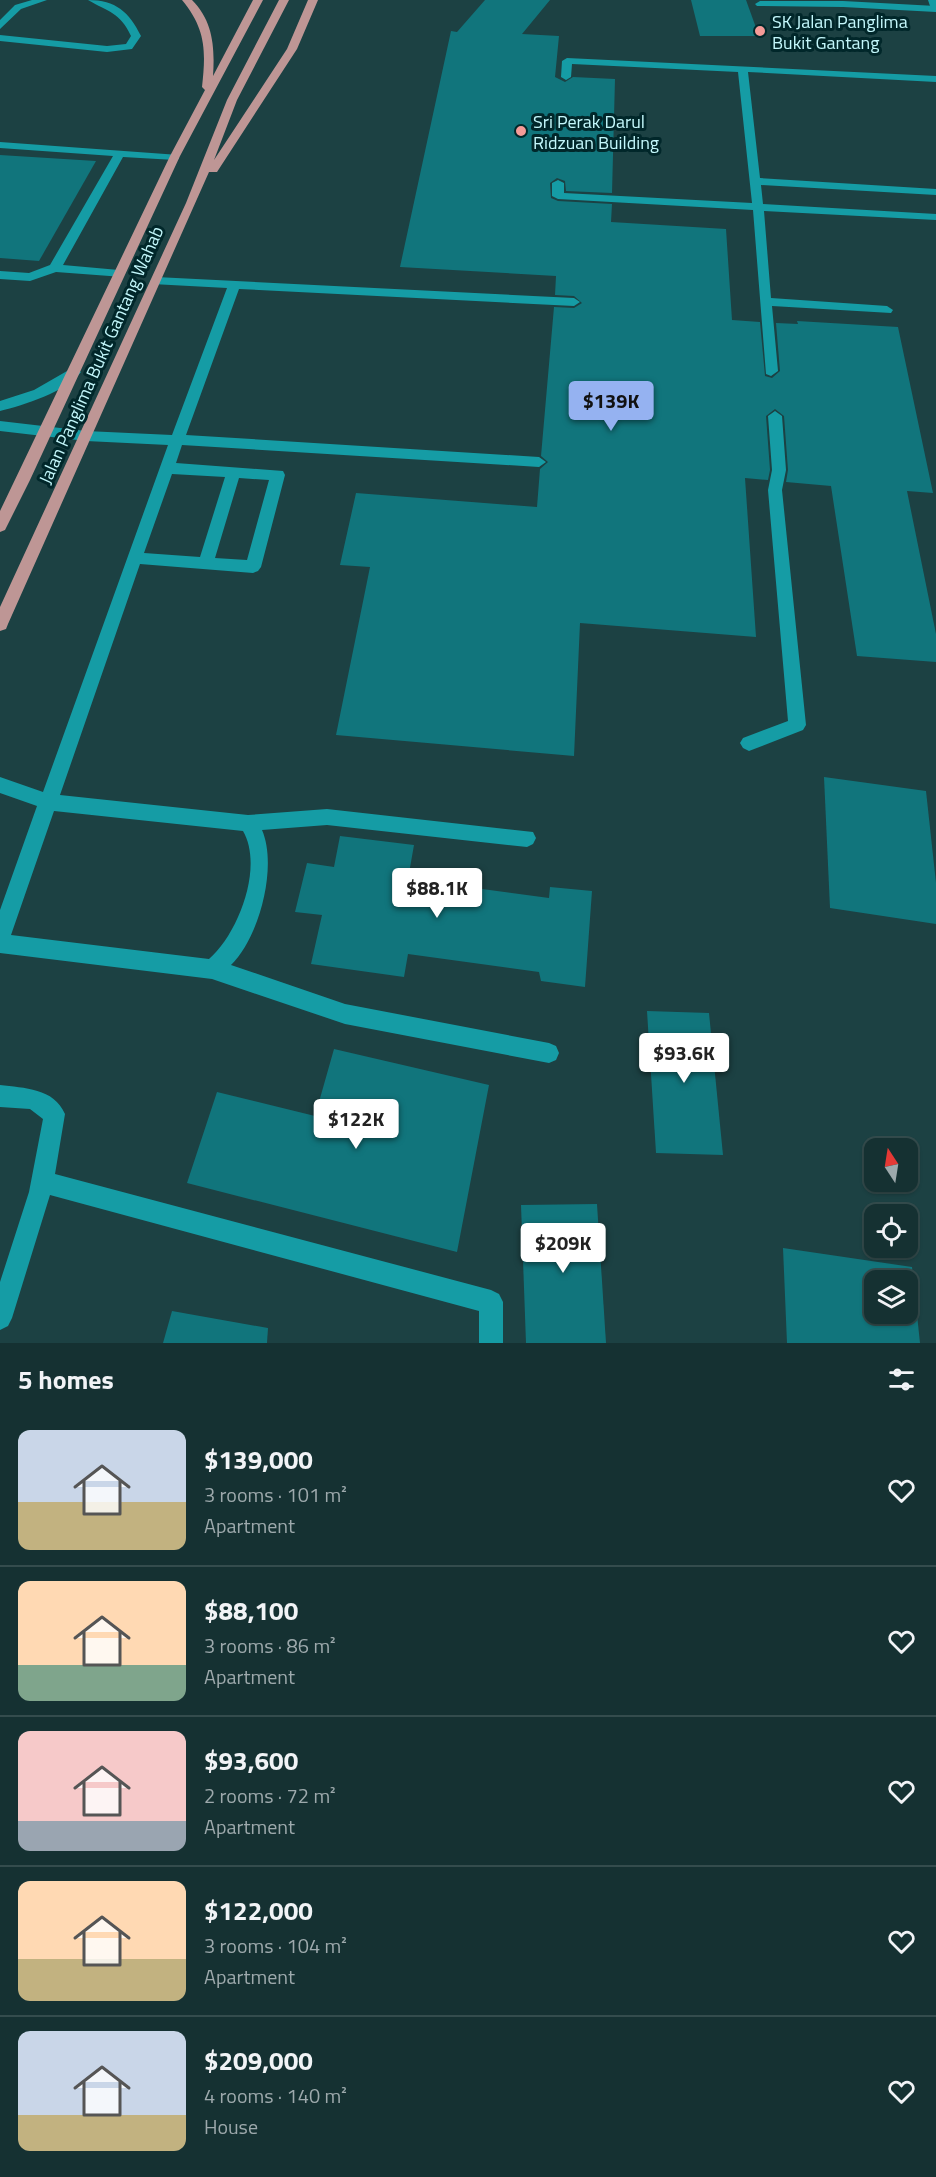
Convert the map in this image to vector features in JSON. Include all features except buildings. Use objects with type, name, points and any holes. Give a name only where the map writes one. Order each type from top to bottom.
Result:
[{"type":"highway","points":[[187,0],[203,20],[210,45],[206,94]]},
{"type":"highway","name":"Jalan Panglima Bukit Gantang Wahab","points":[[0,526],[175,157],[206,94],[240,40],[258,0]]},
{"type":"highway","name":"Jalan Panglima Bukit Gantang Wahab","points":[[0,624],[192,203],[232,100],[284,0]]},
{"type":"highway","points":[[192,203],[267,83],[292,49],[313,0]]},
{"type":"main road","points":[[0,26],[18,7],[42,0]]},
{"type":"main road","points":[[0,51],[4,39],[107,48],[129,47],[136,36],[130,23],[117,9],[93,0]]},
{"type":"main road","points":[[759,4],[843,4],[936,9],[933,0]]},
{"type":"main road","points":[[566,77],[567,61],[936,78]]},
{"type":"main road","points":[[743,69],[756,181],[771,371]]},
{"type":"main road","points":[[0,145],[175,157]]},
{"type":"main road","points":[[55,268],[120,153]]},
{"type":"main road","points":[[756,181],[936,192]]},
{"type":"main road","points":[[558,183],[558,196],[936,217]]},
{"type":"main road","points":[[828,185],[822,198],[830,211]]},
{"type":"main road","points":[[0,274],[30,277],[55,268],[119,274]]},
{"type":"main road","points":[[156,280],[234,286],[574,302]]},
{"type":"main road","points":[[0,937],[234,286]]},
{"type":"main road","points":[[766,302],[887,310]]},
{"type":"main road","points":[[0,406],[30,399],[74,372]]},
{"type":"main road","points":[[749,743],[797,725],[775,490],[779,470],[775,416]]},
{"type":"main road","points":[[0,426],[86,436],[539,462]]},
{"type":"main road","points":[[135,558],[253,567],[278,475],[168,468]]},
{"type":"main road","points":[[206,563],[234,472]]},
{"type":"main road","points":[[0,785],[48,802],[248,823],[327,817],[527,838]]},
{"type":"main road","points":[[212,969],[228,954],[242,932],[249,912],[257,874],[259,849],[248,823]]},
{"type":"main road","points":[[0,943],[212,969],[345,1014],[549,1053]]},
{"type":"main road","points":[[0,1096],[34,1100],[54,1114],[51,1145],[42,1182],[0,1318]]},
{"type":"main road","points":[[42,1182],[491,1302],[491,1343]]},
{"type":"place","name":"SK Jalan Panglima Bukit Gantang","points":[[760,31]]},
{"type":"place","name":"Sri Perak Darul Ridzuan Building","points":[[521,131]]}]
